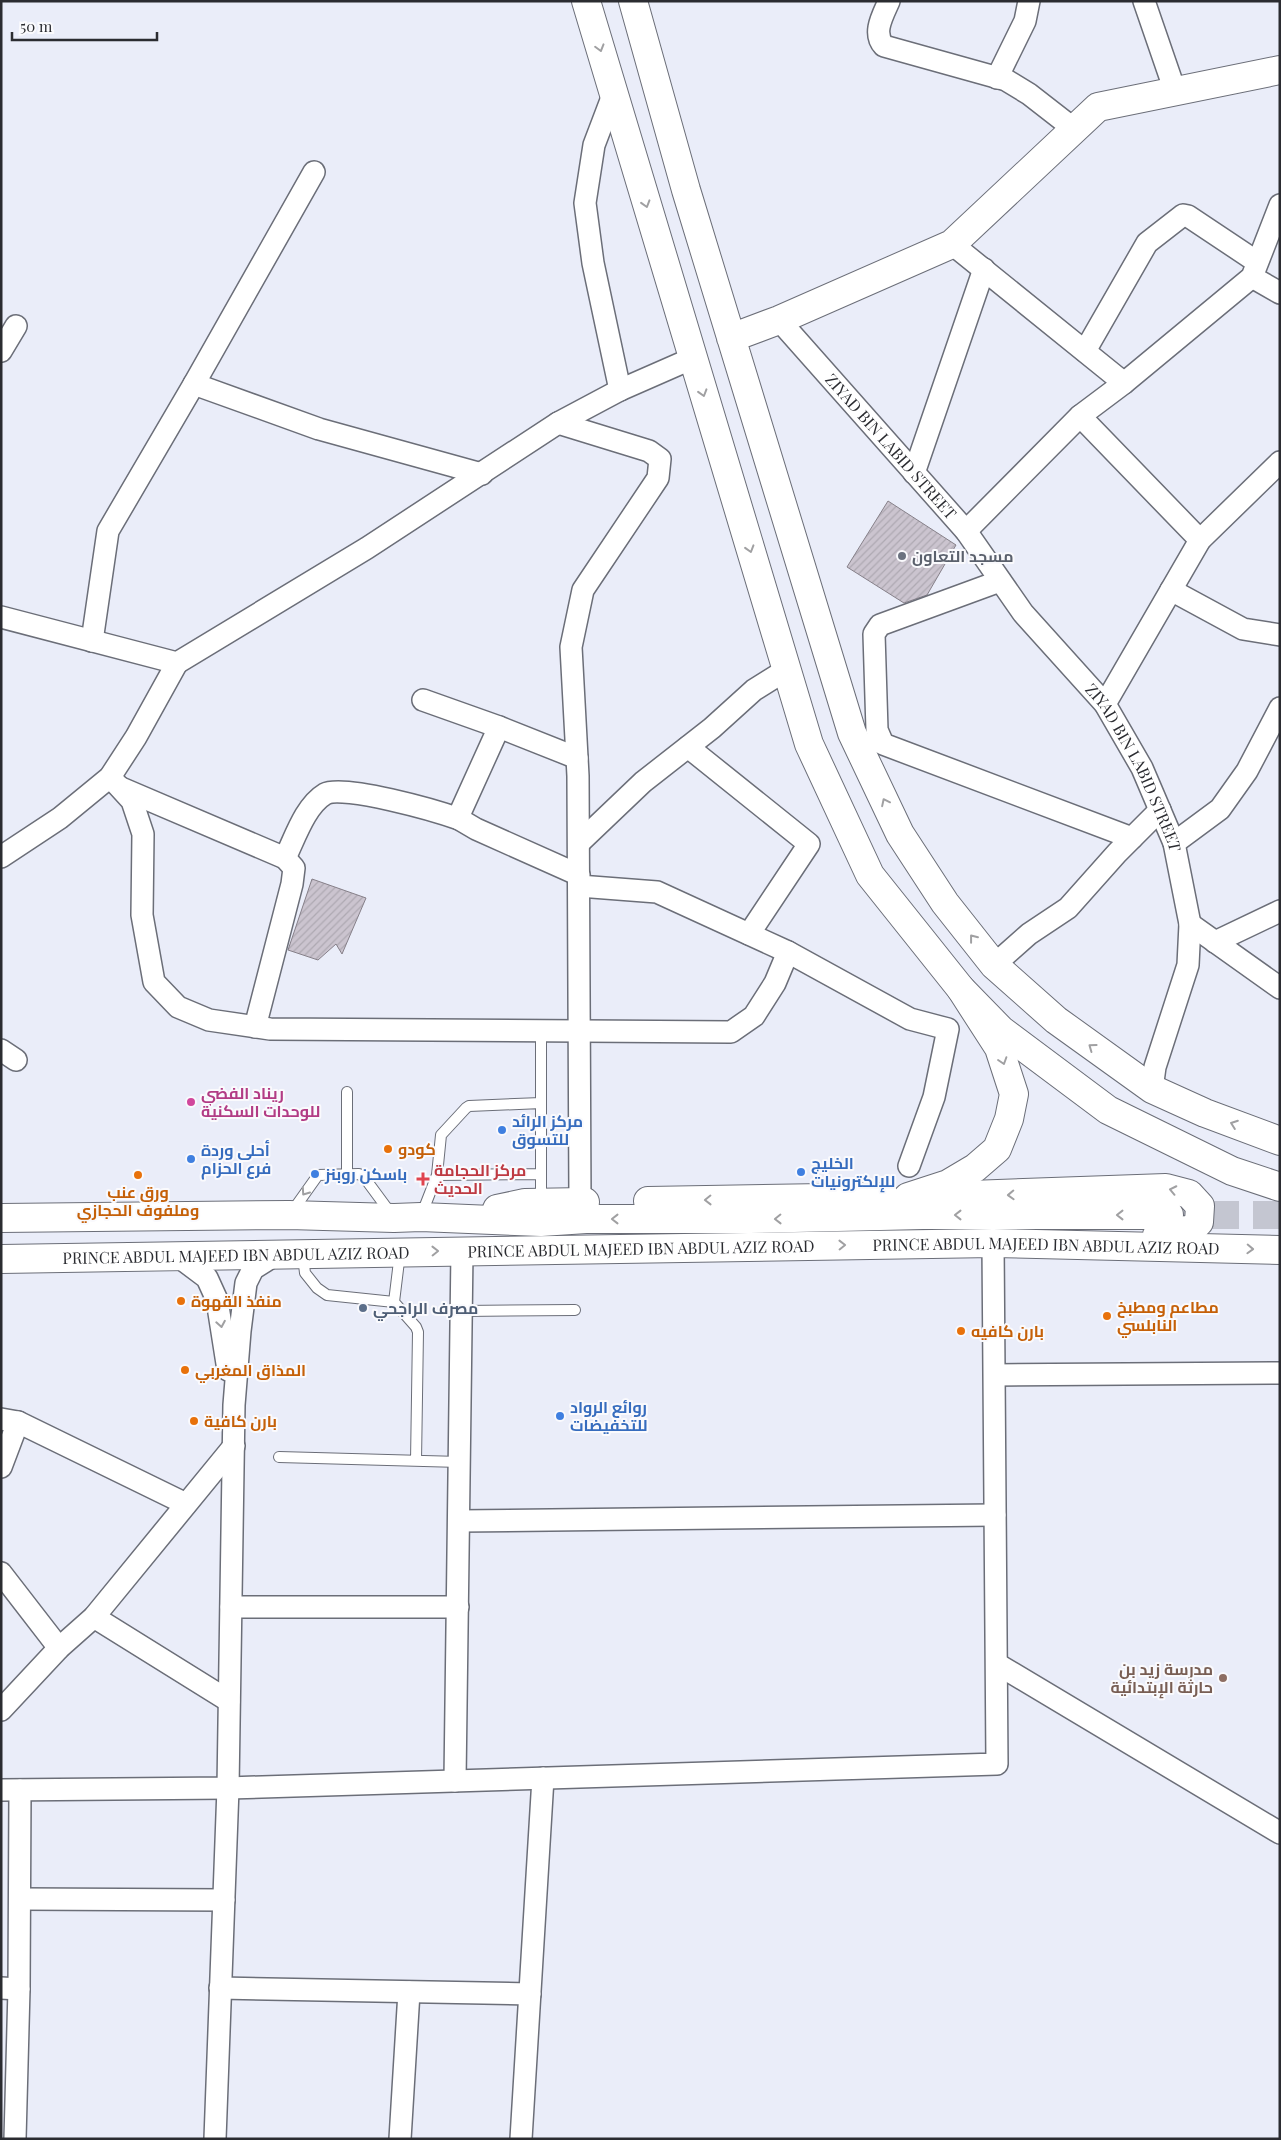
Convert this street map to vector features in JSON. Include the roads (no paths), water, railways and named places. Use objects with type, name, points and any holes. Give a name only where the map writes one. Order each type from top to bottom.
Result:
[{"type":"main road","points":[[586,1],[809,744],[870,874],[961,990],[999,1048],[1014,1094],[1009,1119],[996,1149],[975,1168],[948,1184],[908,1197]]},
{"type":"main road","points":[[633,1],[684,181],[852,733],[900,834],[945,903],[994,965],[1056,1020],[1152,1089],[1205,1113],[1280,1141]]},
{"type":"main road","points":[[731,338],[779,320],[952,244],[1098,107],[1280,70]]},
{"type":"main road","points":[[961,990],[1001,1030],[1108,1110],[1232,1171],[1280,1187]]},
{"type":"main road","points":[[451,1218],[525,1203],[1010,1195],[1166,1188],[1189,1194],[1200,1206],[1200,1222],[1192,1229],[1099,1245]]},
{"type":"main road","name":"PRINCE ABDUL MAJEED IBN ABDUL AZIZ ROAD","points":[[1,1218],[289,1214],[541,1222],[586,1219],[750,1220],[923,1215],[1169,1215]]},
{"type":"main road","name":"PRINCE ABDUL MAJEED IBN ABDUL AZIZ ROAD","points":[[1,1259],[993,1243],[1280,1250]]},
{"type":"street","points":[[889,1],[879,27],[878,36],[884,46],[997,78],[1029,94],[1074,129]]},
{"type":"street","points":[[997,78],[1025,21],[1029,1]]},
{"type":"street","points":[[1144,1],[1174,91]]},
{"type":"street","points":[[613,95],[594,145],[585,203],[592,263],[620,390]]},
{"type":"street","points":[[92,640],[108,531],[314,172]]},
{"type":"street","points":[[966,531],[1080,416],[1124,383],[1254,270],[1280,204]]},
{"type":"street","points":[[1085,351],[1147,243],[1183,215],[1188,216],[1280,293]]},
{"type":"street","points":[[952,244],[1124,383]]},
{"type":"street","points":[[914,473],[984,270]]},
{"type":"street","name":"ZIYAD BIN LABID STREET","points":[[779,320],[966,531],[1022,613],[1105,704],[1142,768],[1174,843],[1190,924],[1188,965],[1155,1068],[1152,1089]]},
{"type":"street","points":[[1,351],[16,326]]},
{"type":"street","points":[[1,857],[115,782],[136,737],[177,663],[367,548],[558,423],[620,390],[693,358]]},
{"type":"street","points":[[194,384],[319,429],[482,474]]},
{"type":"street","points":[[1080,416],[1200,540]]},
{"type":"street","points":[[558,423],[649,451],[660,460],[658,478],[583,590],[572,647],[577,758],[579,880],[580,1202]]},
{"type":"street","points":[[1105,704],[1200,540],[1280,462]]},
{"type":"street","points":[[1000,581],[880,625],[874,634],[877,730],[883,744],[1132,838]]},
{"type":"street","points":[[1171,590],[1243,629],[1280,635]]},
{"type":"street","points":[[1,616],[177,663]]},
{"type":"street","points":[[578,843],[643,782],[688,747],[754,690],[786,670]]},
{"type":"street","points":[[423,700],[499,727],[577,758]]},
{"type":"street","points":[[1174,843],[1220,809],[1247,772],[1280,708]]},
{"type":"street","points":[[459,819],[499,727]]},
{"type":"street","points":[[688,747],[809,844],[749,934]]},
{"type":"street","points":[[115,782],[285,858],[294,868],[292,884],[255,1026]]},
{"type":"street","points":[[115,782],[132,802],[144,834],[142,915],[154,982],[178,1007],[209,1020],[270,1029],[731,1032],[754,1016],[775,983],[788,952]]},
{"type":"street","points":[[285,858],[307,813],[327,793],[343,792],[407,802],[459,819],[579,880],[657,892],[788,952],[910,1019],[948,1028],[934,1097],[909,1166]]},
{"type":"street","points":[[994,965],[1029,934],[1068,908],[1160,810]]},
{"type":"street","points":[[1215,942],[1280,911]]},
{"type":"street","points":[[1190,924],[1280,988]]},
{"type":"street","points":[[15,2139],[10,1989],[20,1899],[11,1790],[228,1788],[997,1764],[993,1243]]},
{"type":"street","points":[[455,1781],[462,1251]]},
{"type":"street","points":[[215,2139],[228,1788],[234,1405],[246,1283],[253,1269],[275,1255]]},
{"type":"street","points":[[179,1257],[207,1278],[217,1300],[234,1405]]},
{"type":"street","points":[[994,1375],[1280,1373]]},
{"type":"street","points":[[1,1467],[10,1420],[186,1504]]},
{"type":"street","points":[[1,1710],[60,1648],[94,1617],[234,1446]]},
{"type":"street","points":[[459,1521],[995,1515]]},
{"type":"street","points":[[1,1573],[60,1648]]},
{"type":"street","points":[[231,1607],[458,1607]]},
{"type":"street","points":[[94,1617],[229,1701]]},
{"type":"street","points":[[996,1664],[1280,1832]]},
{"type":"street","points":[[522,2139],[542,1778]]},
{"type":"street","points":[[20,1899],[224,1900]]},
{"type":"street","points":[[220,1988],[530,1994]]},
{"type":"street","points":[[400,2139],[409,1992]]},
{"type":"lane","points":[[540,1203],[541,1032]]},
{"type":"lane","points":[[347,1092],[347,1175]]},
{"type":"lane","points":[[289,1214],[318,1175],[359,1174],[408,1217],[437,1176],[441,1135],[466,1108],[541,1103]]},
{"type":"lane","points":[[437,1176],[540,1174]]},
{"type":"lane","points":[[394,1302],[400,1252]]},
{"type":"lane","points":[[303,1254],[305,1272],[317,1288],[327,1296],[394,1302],[416,1327],[418,1332],[416,1461]]},
{"type":"lane","points":[[462,1311],[575,1310]]},
{"type":"lane","points":[[279,1457],[460,1462]]},
{"type":"tunnel","points":[[1169,1215],[1280,1215]]},
{"type":"place","name":"مسجد التعاون","points":[[902,556]]},
{"type":"place","name":"ريناد الفضي للوحدات السكنية","points":[[191,1102]]},
{"type":"place","name":"مركز الرائد للتسوق","points":[[502,1130]]},
{"type":"place","name":"كودو","points":[[388,1149]]},
{"type":"place","name":"أحلى وردة فرع الحزام","points":[[191,1159]]},
{"type":"place","name":"الخليج للإلكترونيات","points":[[801,1172]]},
{"type":"place","name":"باسكن روبنز","points":[[315,1174]]},
{"type":"place","name":"ورق عنب وملفوف الحجازي","points":[[138,1175]]},
{"type":"place","name":"مركز الحجامة الحديث","points":[[423,1179]]},
{"type":"place","name":"منفذ القهوة","points":[[181,1301]]},
{"type":"place","name":"مصرف الراجحي","points":[[363,1308]]},
{"type":"place","name":"مطاعم ومطبخ النابلسي","points":[[1107,1316]]},
{"type":"place","name":"بارن كافيه","points":[[961,1331]]},
{"type":"place","name":"المذاق المغربي","points":[[185,1370]]},
{"type":"place","name":"روائع الرواد للتخفيضات","points":[[560,1416]]},
{"type":"place","name":"بارن كافية","points":[[194,1421]]},
{"type":"place","name":"مدرسة زيد بن حارثة الإبتدائية","points":[[1223,1678]]}]
